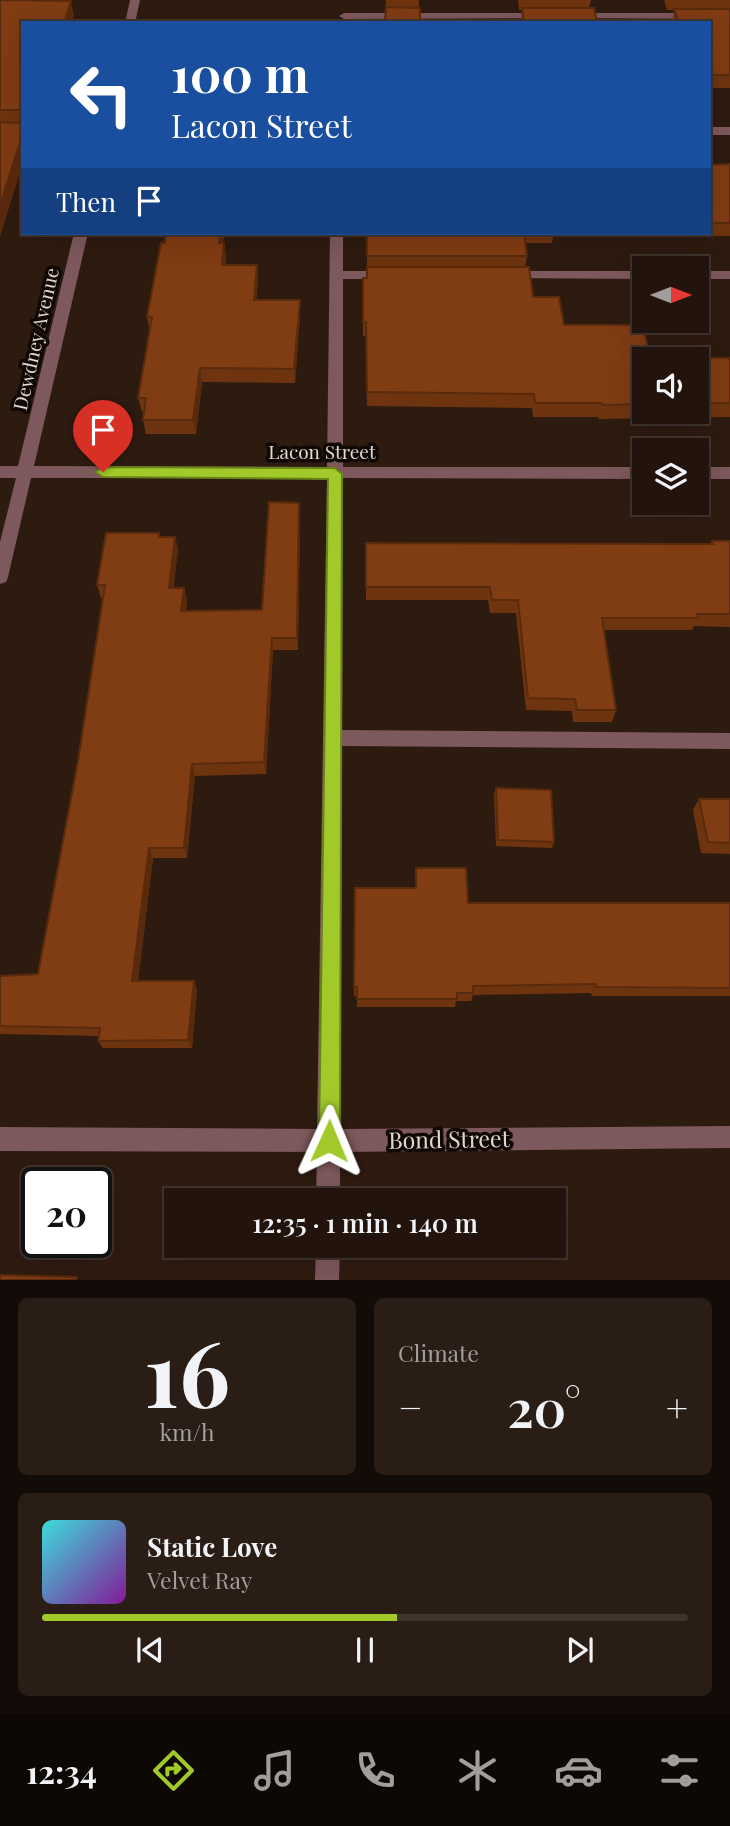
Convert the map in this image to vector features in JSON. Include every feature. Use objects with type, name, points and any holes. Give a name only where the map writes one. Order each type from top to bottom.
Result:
[{"type":"street","points":[[130,21],[135,0]]},
{"type":"street","points":[[344,0],[344,19],[551,16]]},
{"type":"street","points":[[565,16],[730,16]]},
{"type":"street","points":[[711,131],[730,131]]},
{"type":"street","name":"Dewdney Avenue","points":[[0,577],[81,235]]},
{"type":"street","points":[[328,1188],[337,235]]},
{"type":"street","points":[[337,275],[407,275]]},
{"type":"street","points":[[490,275],[632,275]]},
{"type":"street","points":[[709,275],[730,275]]},
{"type":"street","name":"Lacon Street","points":[[0,472],[632,473]]},
{"type":"street","points":[[709,473],[730,473]]},
{"type":"street","points":[[334,738],[730,741]]},
{"type":"street","name":"Bond Street","points":[[0,1139],[329,1141],[730,1137]]},
{"type":"street","points":[[327,1280],[328,1258]]},
{"type":"building","points":[[0,0],[71,1],[65,21],[21,21],[21,111],[0,110]]},
{"type":"building","points":[[386,7],[420,8],[420,21],[385,21]]},
{"type":"building","points":[[522,8],[594,8],[597,21],[524,21]]},
{"type":"building","points":[[674,9],[730,9],[730,75],[711,75],[711,21],[678,21]]},
{"type":"building","points":[[21,116],[21,139],[0,205],[0,122],[19,123]]},
{"type":"building","points":[[730,164],[730,223],[711,223],[711,165]]},
{"type":"building","points":[[166,235],[220,235],[219,243],[224,243],[222,265],[257,265],[254,300],[300,300],[294,369],[200,368],[193,420],[143,420],[146,398],[138,398],[152,317],[147,317],[161,243],[165,243]]},
{"type":"building","points":[[367,235],[524,235],[527,256],[367,256]]},
{"type":"building","points":[[367,267],[529,267],[533,297],[559,297],[564,325],[632,325],[632,333],[645,333],[648,347],[632,347],[632,404],[535,403],[534,394],[367,392],[363,278],[367,278]]},
{"type":"building","points":[[709,358],[730,358],[730,403],[709,403]]},
{"type":"building","points":[[269,502],[299,503],[297,638],[272,638],[264,762],[192,764],[184,848],[149,848],[132,981],[194,981],[188,1040],[98,1041],[100,1028],[0,1026],[0,976],[38,974],[78,761],[105,585],[97,585],[106,533],[159,533],[159,537],[175,537],[169,588],[184,588],[181,611],[262,610]]},
{"type":"building","points":[[712,541],[730,541],[730,614],[697,614],[698,618],[602,618],[616,710],[577,710],[575,699],[528,698],[518,600],[492,600],[490,587],[366,587],[366,543],[713,544]]},
{"type":"building","points":[[496,788],[551,790],[554,842],[498,840]]},
{"type":"building","points":[[699,799],[730,799],[730,843],[708,842]]},
{"type":"building","points":[[416,868],[466,868],[468,903],[730,903],[730,988],[596,987],[596,984],[473,986],[473,993],[457,993],[457,999],[357,999],[357,987],[354,987],[355,888],[416,888]]},
{"type":"building","points":[[0,1275],[77,1277],[76,1280],[0,1280]]},
{"type":"route","points":[[103,472],[335,474],[329,1141]]}]
